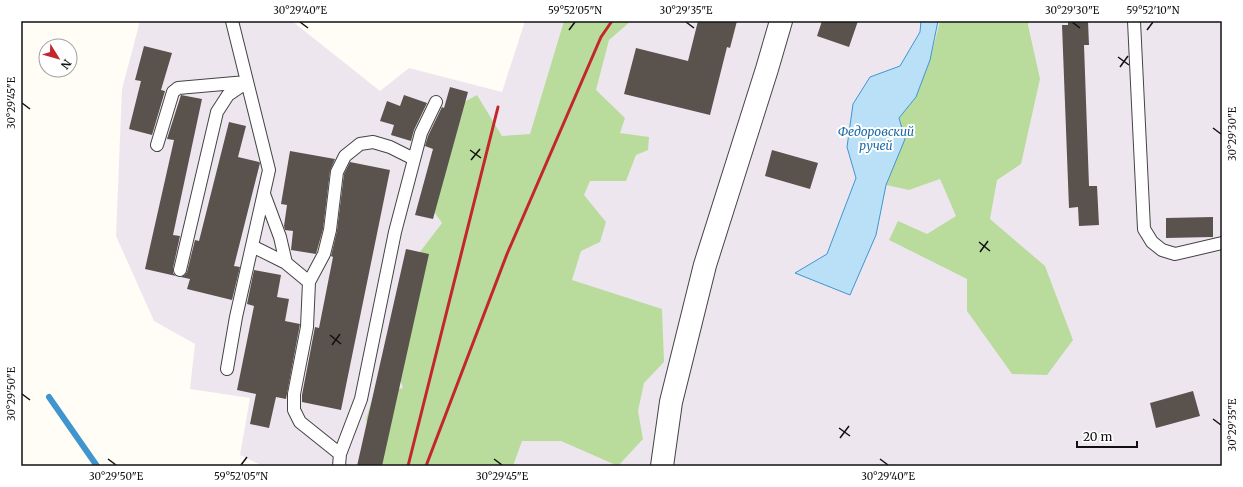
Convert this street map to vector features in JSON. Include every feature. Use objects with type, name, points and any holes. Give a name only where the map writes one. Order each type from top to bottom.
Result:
[{"type":"street","points":[[662,466],[671,402],[705,265],[781,21]]},
{"type":"lane","points":[[227,369],[236,317],[270,170],[232,21]]},
{"type":"lane","points":[[1134,21],[1144,229],[1152,242],[1162,250],[1175,254],[1222,243]]},
{"type":"lane","points":[[157,144],[172,92],[178,88],[247,82]]},
{"type":"lane","points":[[180,270],[217,112],[228,95],[247,82]]},
{"type":"lane","points":[[338,466],[340,454],[361,399],[395,232],[421,133],[436,102]]},
{"type":"lane","points":[[340,454],[300,422],[294,410],[294,394],[307,327],[309,282],[324,254],[330,230],[337,172],[345,156],[360,144],[373,142],[390,147],[414,159]]},
{"type":"lane","points":[[264,194],[280,237],[286,263]]},
{"type":"lane","points":[[252,246],[286,263],[309,282]]},
{"type":"shaded area","points":[[140,21],[292,21],[380,91],[409,68],[502,92],[525,21],[1222,21],[1222,466],[263,466],[240,455],[250,398],[190,389],[195,344],[154,321],[116,236],[122,89]]},
{"type":"green space","points":[[564,21],[631,21],[609,40],[596,90],[625,118],[620,133],[649,137],[648,150],[636,155],[626,181],[590,181],[584,195],[606,222],[600,242],[581,251],[572,280],[662,309],[664,362],[644,383],[638,411],[643,439],[618,466],[561,441],[522,441],[513,466],[380,466],[366,419],[374,394],[403,388],[394,360],[413,261],[442,223],[432,209],[444,113],[477,95],[502,136],[530,134]]},
{"type":"green space","points":[[940,21],[1029,21],[1028,25],[1040,79],[1021,164],[997,180],[990,219],[1045,266],[1073,340],[1047,375],[1012,374],[967,311],[967,279],[889,240],[898,221],[927,234],[956,216],[940,179],[909,190],[886,185],[905,139],[899,118],[916,97],[930,60]]},
{"type":"water","name":"Федоровский ручей","points":[[921,21],[938,21],[930,60],[916,97],[899,118],[905,139],[886,185],[876,235],[850,295],[795,273],[827,254],[856,178],[847,147],[853,104],[870,77],[900,66],[920,32]]},
{"type":"building","points":[[698,21],[737,21],[730,48],[727,47],[710,115],[624,94],[636,48],[688,61]]},
{"type":"building","points":[[822,21],[858,21],[849,47],[817,36]]},
{"type":"building","points":[[1068,21],[1088,21],[1089,45],[1084,45],[1089,186],[1097,186],[1099,225],[1079,226],[1078,207],[1069,208],[1062,25],[1068,25]]},
{"type":"building","points":[[144,46],[172,53],[161,90],[165,91],[152,135],[129,129],[141,81],[135,80]]},
{"type":"building","points":[[450,87],[468,92],[433,219],[415,215],[433,149],[425,146],[428,136],[442,107],[444,108]]},
{"type":"building","points":[[181,95],[202,99],[173,235],[180,236],[173,268],[173,273],[176,276],[145,269],[174,140],[167,139]]},
{"type":"building","points":[[404,95],[427,103],[414,130],[411,141],[391,135],[394,125],[380,121],[387,101],[400,106]]},
{"type":"building","points":[[229,122],[246,126],[238,157],[260,163],[234,266],[240,267],[232,300],[187,289],[190,279],[181,277],[187,272],[195,240],[199,241]]},
{"type":"building","points":[[772,150],[818,163],[810,189],[765,176]]},
{"type":"building","points":[[290,151],[335,159],[330,171],[323,229],[316,254],[291,250],[293,231],[285,230],[284,226],[287,205],[281,204]]},
{"type":"building","points":[[350,162],[390,170],[341,410],[302,402],[302,395],[315,327],[319,328],[333,257],[331,256],[337,231],[344,174]]},
{"type":"building","points":[[1213,217],[1213,237],[1166,238],[1166,218]]},
{"type":"building","points":[[406,249],[429,254],[382,466],[357,466]]},
{"type":"building","points":[[254,270],[281,275],[277,297],[289,299],[285,321],[300,324],[286,399],[276,397],[269,428],[250,424],[256,394],[237,390],[254,306],[247,304]]},
{"type":"building","points":[[1193,391],[1200,416],[1156,428],[1150,403]]},
{"type":"waterway","points":[[49,397],[97,466]]},
{"type":"railway","points":[[426,466],[507,254],[601,37],[612,21]]},
{"type":"railway","points":[[408,466],[498,107]]}]
